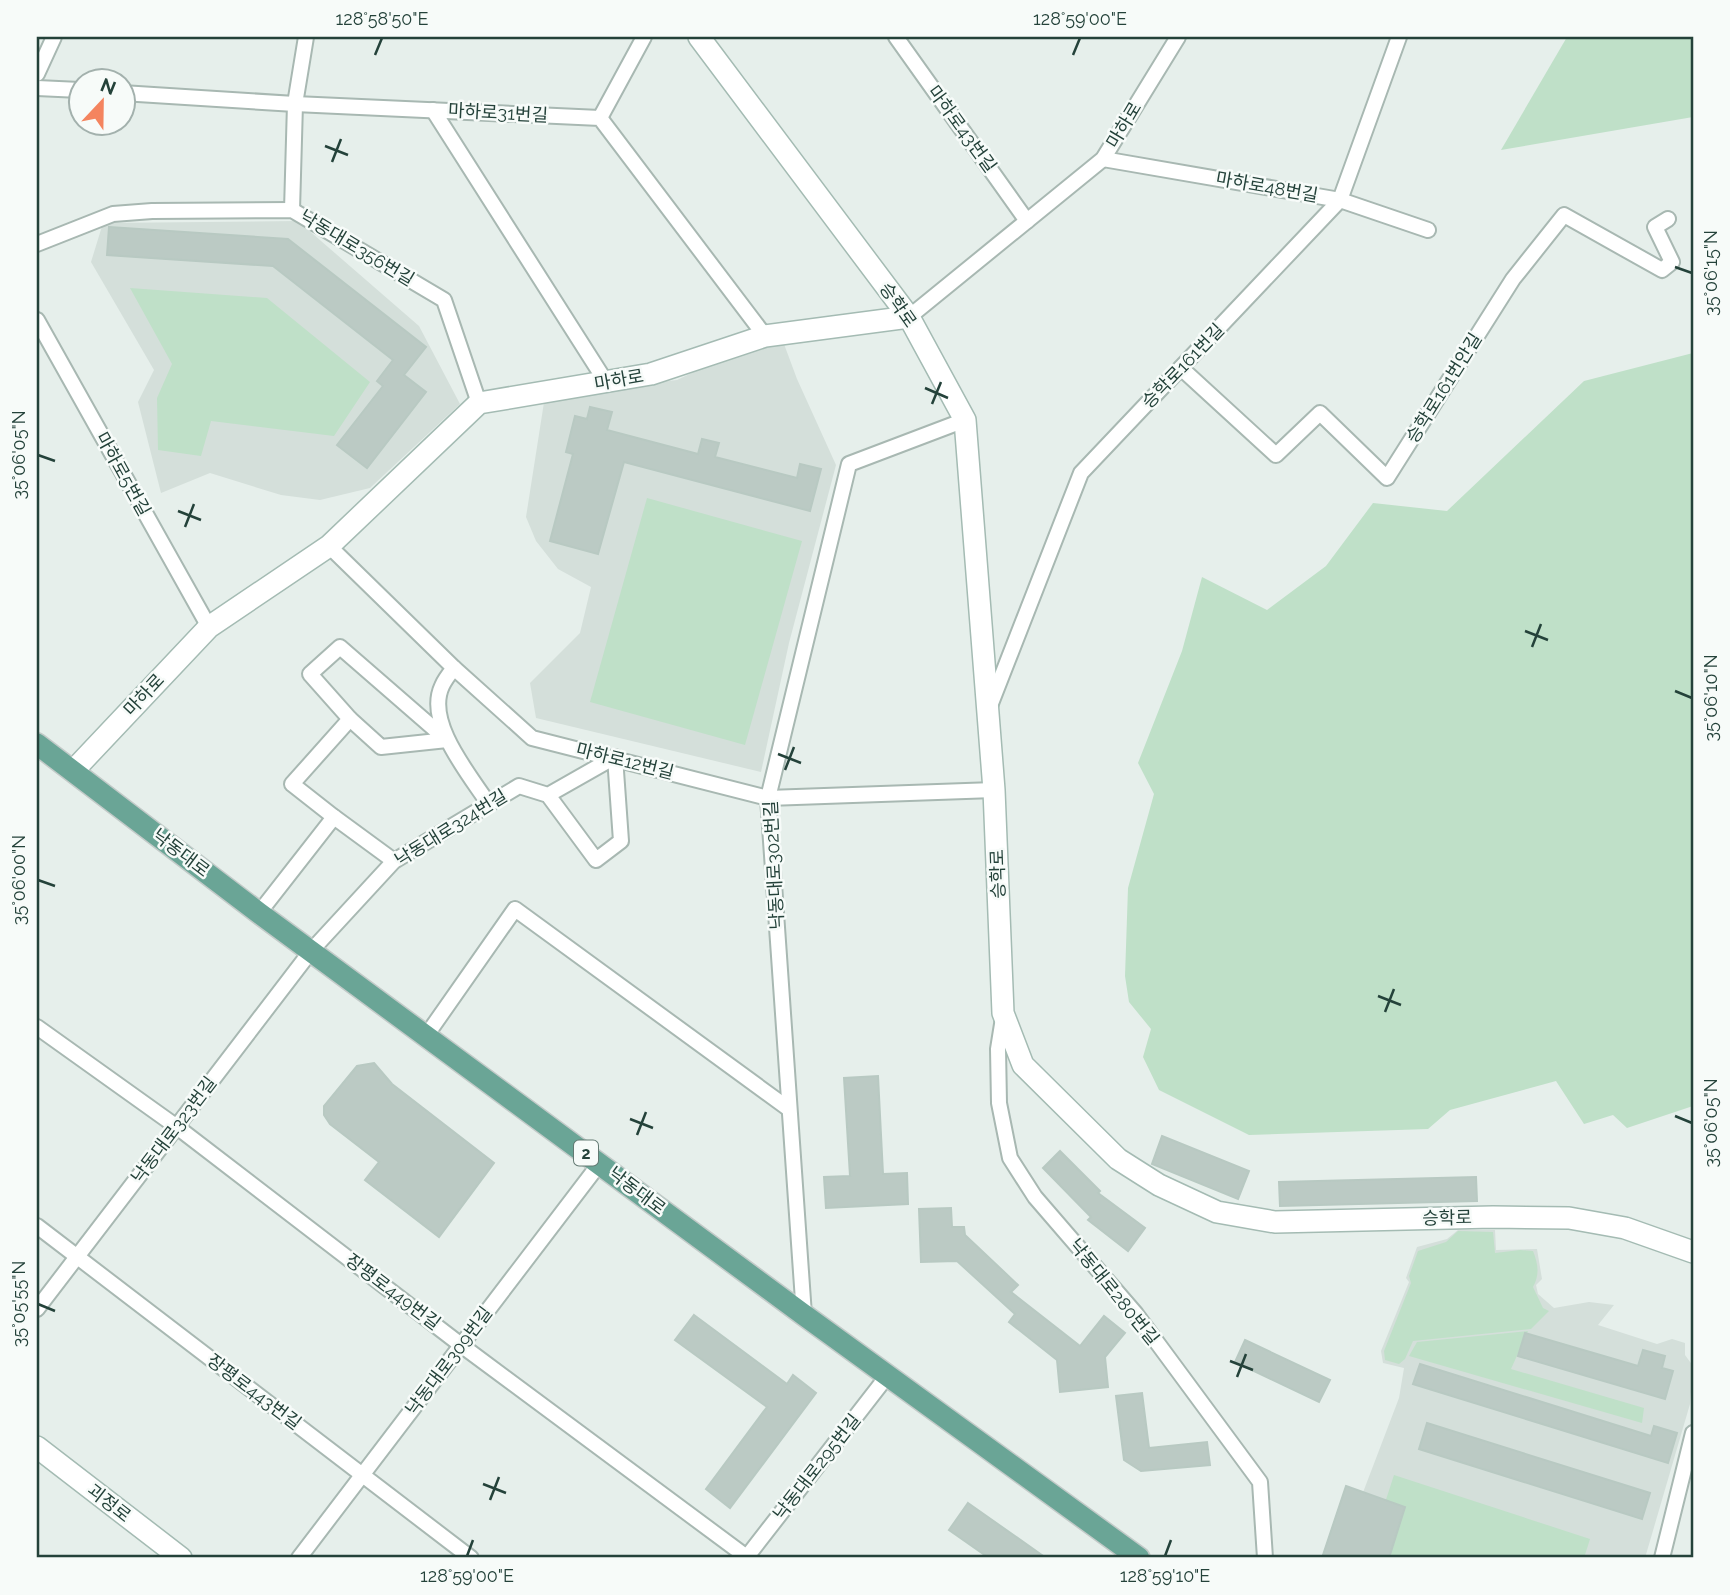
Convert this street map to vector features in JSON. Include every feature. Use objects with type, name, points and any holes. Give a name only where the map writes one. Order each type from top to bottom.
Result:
[{"type":"main road","name":"낙동대로","points":[[37,744],[259,913],[1139,1558]]},
{"type":"street","points":[[37,74],[54,37]]},
{"type":"street","points":[[292,210],[295,104],[306,37]]},
{"type":"street","points":[[645,37],[600,118],[765,337]]},
{"type":"street","name":"승학로","points":[[699,37],[909,317],[965,420],[994,790],[1003,1013],[1023,1065],[1118,1159],[1159,1185],[1217,1212],[1275,1222],[1479,1217],[1569,1218],[1625,1228],[1693,1252]]},
{"type":"street","name":"마하로43번길","points":[[896,37],[1027,221]]},
{"type":"street","name":"마하로","points":[[74,771],[209,627],[329,546],[479,403],[651,374],[765,337],[909,317],[1103,159],[1178,37]]},
{"type":"street","name":"승학로161번길","points":[[988,710],[1081,473],[1340,200],[1399,37]]},
{"type":"street","points":[[37,88],[66,89]]},
{"type":"street","name":"마하로31번길","points":[[136,94],[600,118]]},
{"type":"street","points":[[433,110],[606,382]]},
{"type":"street","name":"마하로48번길","points":[[1103,159],[1340,200],[1428,230]]},
{"type":"street","name":"낙동대로356번길","points":[[37,244],[113,214],[152,211],[292,210],[444,300],[479,403]]},
{"type":"street","name":"승학로161번안길","points":[[1181,368],[1276,454],[1320,413],[1387,478],[1513,279],[1564,215],[1662,270],[1672,262],[1655,228],[1668,219]]},
{"type":"street","name":"마하로5번길","points":[[37,320],[209,627]]},
{"type":"street","name":"낙동대로302번길","points":[[804,1315],[768,798],[849,464],[965,420]]},
{"type":"street","name":"마하로12번길","points":[[329,546],[454,668],[533,738],[768,798],[994,790]]},
{"type":"street","points":[[447,740],[381,747],[350,719],[310,674],[340,647],[447,740],[488,803]]},
{"type":"street","points":[[447,740],[439,708],[441,688],[454,668]]},
{"type":"street","points":[[350,719],[292,783],[394,861]]},
{"type":"street","points":[[615,757],[621,841],[596,860],[548,795],[615,757]]},
{"type":"street","name":"낙동대로324번길","points":[[311,951],[394,861],[519,786],[548,795]]},
{"type":"street","points":[[259,913],[334,817]]},
{"type":"street","points":[[426,1036],[515,909],[789,1109]]},
{"type":"street","name":"낙동대로323번길","points":[[37,1309],[311,951]]},
{"type":"street","name":"낙동대로280번길","points":[[1003,1013],[998,1049],[999,1103],[1010,1158],[1035,1197],[1136,1314],[1259,1482],[1265,1558]]},
{"type":"street","name":"장평로449번길","points":[[37,1027],[177,1127],[461,1345],[747,1558]]},
{"type":"street","name":"낙동대로309번길","points":[[299,1558],[600,1163]]},
{"type":"street","name":"장평로443번길","points":[[37,1226],[471,1558]]},
{"type":"street","name":"낙동대로295번길","points":[[747,1558],[888,1375]]},
{"type":"street","points":[[1662,1558],[1693,1433]]},
{"type":"street","name":"괴정로","points":[[37,1447],[181,1558]]},
{"type":"street","points":[[1678,1496],[1693,1499]]},
{"type":"shaded area","points":[[298,221],[419,326],[460,404],[370,488],[320,500],[281,495],[210,473],[161,493],[138,402],[154,370],[91,262],[103,223]]},
{"type":"shaded area","points":[[755,343],[784,344],[836,465],[789,643],[761,772],[536,718],[530,683],[580,633],[591,587],[558,569],[536,541],[526,517],[545,396],[677,380]]},
{"type":"shaded area","points":[[1458,1230],[1495,1230],[1496,1250],[1537,1249],[1542,1279],[1536,1285],[1538,1294],[1554,1308],[1589,1302],[1614,1305],[1598,1325],[1657,1344],[1672,1339],[1685,1343],[1685,1355],[1693,1366],[1690,1404],[1645,1558],[1338,1558],[1399,1398],[1404,1368],[1383,1363],[1381,1351],[1409,1282],[1406,1278],[1417,1247],[1447,1239]]},
{"type":"green space","points":[[1567,37],[1693,37],[1693,117],[1501,150]]},
{"type":"green space","points":[[130,288],[267,298],[370,382],[334,436],[211,421],[201,456],[158,450],[157,398],[172,364]]},
{"type":"green space","points":[[1693,353],[1693,1106],[1627,1128],[1613,1115],[1584,1124],[1556,1081],[1450,1110],[1428,1129],[1249,1135],[1159,1090],[1143,1057],[1151,1029],[1129,1002],[1125,976],[1128,888],[1154,794],[1138,763],[1182,651],[1202,577],[1267,610],[1326,566],[1373,503],[1447,511],[1584,381]]},
{"type":"green space","points":[[647,498],[802,541],[745,745],[590,702]]},
{"type":"green space","points":[[1458,1231],[1493,1232],[1495,1253],[1533,1251],[1538,1269],[1533,1287],[1543,1308],[1549,1311],[1531,1329],[1413,1341],[1405,1359],[1399,1364],[1385,1360],[1384,1351],[1411,1283],[1409,1276],[1418,1251],[1446,1242]]},
{"type":"green space","points":[[1528,1331],[1511,1369],[1644,1408],[1642,1423],[1409,1356],[1417,1342]]},
{"type":"green space","points":[[1394,1475],[1590,1539],[1584,1558],[1367,1558]]},
{"type":"building","points":[[109,227],[288,239],[426,347],[404,375],[426,392],[367,468],[337,445],[383,386],[377,381],[393,360],[273,266],[107,255]]},
{"type":"building","points":[[590,407],[612,412],[607,430],[698,454],[702,439],[719,443],[715,457],[797,478],[800,464],[821,469],[810,511],[624,462],[598,554],[550,541],[573,454],[566,452],[575,416],[587,419]]},
{"type":"building","points":[[374,1063],[392,1084],[494,1163],[439,1237],[365,1180],[379,1162],[330,1124],[324,1115],[324,1106],[357,1066]]},
{"type":"building","points":[[878,1076],[883,1174],[907,1173],[908,1204],[826,1208],[824,1177],[850,1176],[844,1078]]},
{"type":"building","points":[[1162,1136],[1249,1171],[1238,1199],[1152,1164]]},
{"type":"building","points":[[1060,1151],[1100,1191],[1098,1193],[1145,1228],[1128,1251],[1088,1220],[1091,1217],[1043,1168]]},
{"type":"building","points":[[1476,1177],[1477,1201],[1280,1206],[1279,1182]]},
{"type":"building","points":[[951,1208],[952,1227],[964,1227],[965,1235],[1018,1285],[1011,1292],[1080,1346],[1104,1316],[1125,1333],[1105,1357],[1108,1387],[1060,1392],[1057,1360],[1009,1322],[1015,1314],[957,1261],[921,1262],[919,1209]]},
{"type":"building","points":[[694,1315],[787,1384],[793,1375],[816,1393],[730,1508],[706,1489],[767,1407],[675,1340]]},
{"type":"building","points":[[1525,1333],[1638,1366],[1643,1350],[1665,1356],[1662,1368],[1673,1371],[1665,1399],[1518,1356]]},
{"type":"building","points":[[1245,1340],[1330,1380],[1319,1402],[1235,1362]]},
{"type":"building","points":[[1420,1364],[1651,1436],[1654,1426],[1677,1433],[1668,1463],[1413,1384]]},
{"type":"building","points":[[1142,1393],[1149,1448],[1207,1442],[1210,1465],[1141,1471],[1124,1460],[1116,1396]]},
{"type":"building","points":[[1427,1423],[1650,1493],[1642,1519],[1419,1449]]},
{"type":"building","points":[[1346,1486],[1405,1507],[1389,1558],[1322,1558]]},
{"type":"building","points":[[968,1503],[1046,1558],[989,1558],[949,1530]]}]
